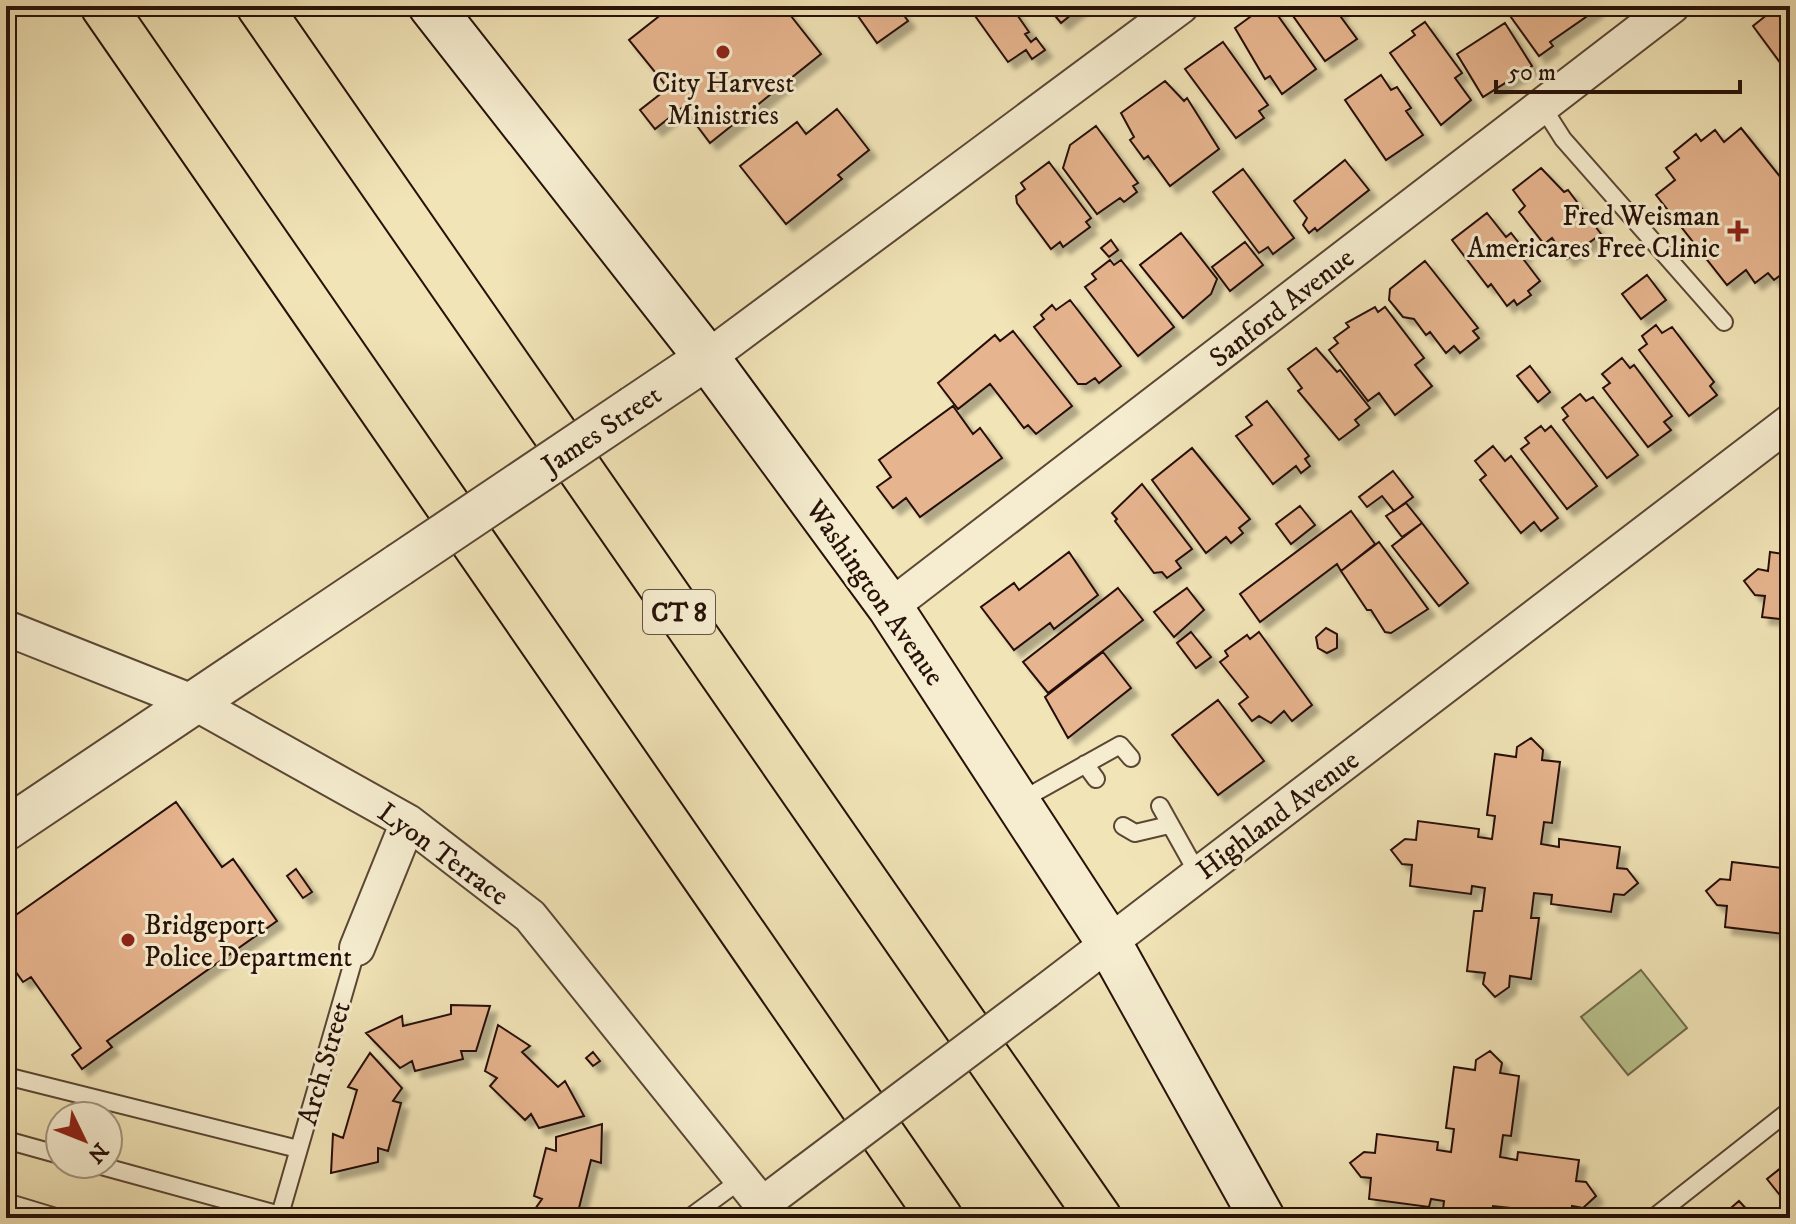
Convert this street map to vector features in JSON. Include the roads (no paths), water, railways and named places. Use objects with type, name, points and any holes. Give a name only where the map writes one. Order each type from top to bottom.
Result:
[{"type":"highway","points":[[91,6],[142,66]]},
{"type":"highway","points":[[103,6],[940,1218]]},
{"type":"highway","name":"CT 8","points":[[259,6],[1099,1218]]},
{"type":"main road","name":"Washington Avenue","points":[[431,6],[707,358],[890,607],[1109,943],[1262,1218]]},
{"type":"street","name":"James Street","points":[[6,829],[707,358],[1181,6]]},
{"type":"street","name":"Sanford Avenue","points":[[890,607],[1672,6]]},
{"type":"street","name":"Highland Avenue","points":[[759,1200],[804,1173],[1046,991],[1790,422]]},
{"type":"street","name":"Lyon Terrace","points":[[6,628],[195,703],[408,822],[530,916],[759,1200]]},
{"type":"street","name":"Arch Street","points":[[357,948],[408,822]]},
{"type":"lane","points":[[1542,106],[1563,139],[1724,322]]},
{"type":"lane","points":[[1017,803],[1120,745],[1131,758]]},
{"type":"lane","points":[[1085,764],[1096,779]]},
{"type":"lane","points":[[1160,806],[1198,874]]},
{"type":"lane","points":[[1123,826],[1135,833],[1169,825]]},
{"type":"lane","name":"Arch Street","points":[[280,1216],[357,948]]},
{"type":"lane","points":[[6,1076],[298,1149]]},
{"type":"lane","points":[[1653,1218],[1790,1110]]},
{"type":"lane","points":[[6,1140],[44,1151]]},
{"type":"lane","points":[[124,1172],[280,1216]]},
{"type":"lane","points":[[689,1218],[759,1200]]},
{"type":"lane","points":[[6,1202],[59,1218]]},
{"type":"place","name":"City Harvest Ministries","points":[[723,52]]},
{"type":"place","name":"Fred Weisman Americares Free Clinic","points":[[1738,231]]},
{"type":"place","name":"Bridgeport Police Department","points":[[128,940]]}]
